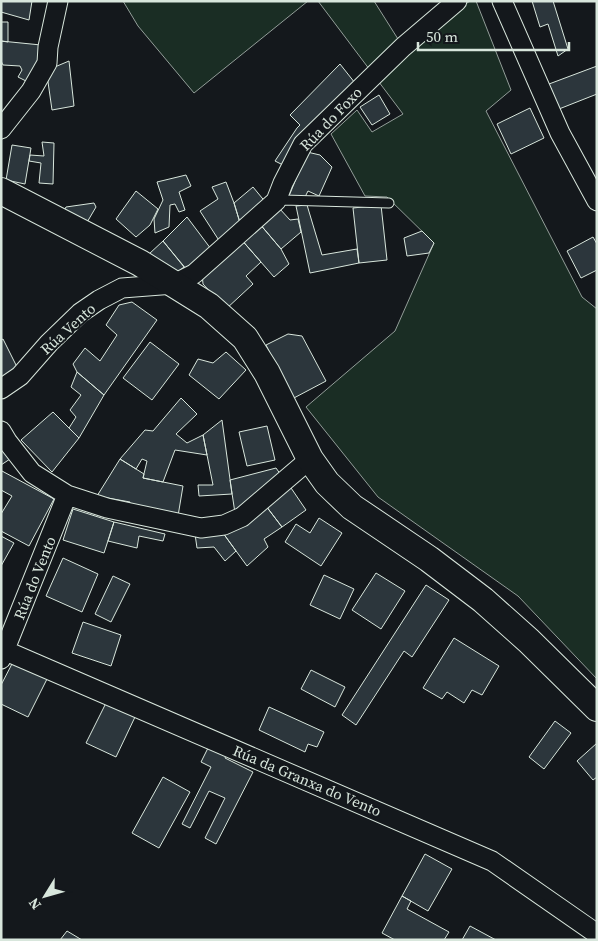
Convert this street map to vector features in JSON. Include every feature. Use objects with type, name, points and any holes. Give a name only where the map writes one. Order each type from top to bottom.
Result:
[{"type":"main road","points":[[1,191],[140,263],[210,306],[245,338],[267,373],[310,459],[327,483],[352,507],[429,559],[483,600],[529,641],[597,708]]},
{"type":"street","points":[[1,129],[32,91],[47,63],[48,47],[58,1]]},
{"type":"street","name":"Rúa do Foxo","points":[[174,284],[194,274],[276,201],[303,144],[403,48],[457,1]]},
{"type":"street","points":[[502,1],[560,133],[597,201]]},
{"type":"street","name":"Rúa Vento","points":[[1,389],[20,376],[49,343],[80,313],[99,300],[122,288],[174,284]]},
{"type":"street","points":[[1,431],[7,442],[32,473],[67,495],[107,508],[201,528],[224,525],[242,517],[310,459]]},
{"type":"street","name":"Rúa do Vento","points":[[3,655],[67,495]]},
{"type":"street","name":"Rúa da Granxa do Vento","points":[[3,655],[492,860],[597,934]]},
{"type":"lane","points":[[276,201],[389,202]]},
{"type":"green space","points":[[123,1],[308,1],[194,93],[138,26]]},
{"type":"green space","points":[[318,1],[374,1],[403,47],[470,1],[476,1],[511,90],[486,111],[582,297],[597,309],[597,679],[518,596],[378,497],[306,407],[395,331],[434,243],[387,197],[365,196],[331,134],[357,110],[372,132],[403,114]]},
{"type":"building","points":[[1,1],[32,1],[29,20],[1,12]]},
{"type":"building","points":[[532,1],[553,1],[568,49],[558,56],[548,24],[540,27]]},
{"type":"building","points":[[1,22],[8,22],[8,42],[1,41]]},
{"type":"building","points":[[1,41],[41,45],[41,60],[30,83],[18,77],[22,70],[20,66],[3,65],[1,61]]},
{"type":"building","points":[[69,61],[74,106],[52,110],[47,75],[50,69]]},
{"type":"building","points":[[340,64],[355,83],[285,166],[275,161],[300,125],[290,115]]},
{"type":"building","points":[[597,66],[597,94],[559,109],[549,84]]},
{"type":"building","points":[[379,95],[390,114],[372,125],[360,107]]},
{"type":"building","points":[[530,108],[544,138],[511,154],[497,124]]},
{"type":"building","points":[[42,142],[54,143],[53,184],[39,183],[41,163],[29,161],[30,155],[44,156]]},
{"type":"building","points":[[12,145],[31,148],[25,184],[6,180]]},
{"type":"building","points":[[307,152],[320,155],[332,167],[319,196],[308,191],[305,197],[289,196]]},
{"type":"building","points":[[186,175],[191,186],[179,192],[185,210],[179,212],[175,204],[170,205],[169,227],[155,233],[154,219],[163,200],[157,182]]},
{"type":"building","points":[[226,182],[241,226],[220,242],[200,211],[218,199],[212,187]]},
{"type":"building","points":[[253,187],[267,204],[241,226],[234,203]]},
{"type":"building","points":[[136,191],[158,209],[150,225],[136,237],[116,219]]},
{"type":"building","points":[[94,203],[96,207],[86,224],[62,214],[66,207]]},
{"type":"building","points":[[307,205],[322,255],[357,249],[359,263],[310,273],[296,206]]},
{"type":"building","points":[[381,205],[387,260],[359,263],[353,208]]},
{"type":"building","points":[[279,208],[290,220],[298,219],[301,232],[281,249],[259,223]]},
{"type":"building","points":[[187,217],[211,249],[187,270],[163,241]]},
{"type":"building","points":[[259,223],[281,249],[289,264],[274,277],[240,238]]},
{"type":"building","points":[[422,231],[434,243],[429,253],[407,256],[404,238]]},
{"type":"building","points":[[593,237],[597,244],[597,270],[581,278],[567,251]]},
{"type":"building","points":[[240,238],[261,262],[246,276],[253,284],[226,309],[203,284],[202,273]]},
{"type":"building","points":[[163,241],[184,267],[175,274],[149,254]]},
{"type":"building","points":[[132,302],[157,320],[104,395],[77,372],[73,364],[85,348],[100,361],[117,335],[106,325],[119,305]]},
{"type":"building","points":[[288,334],[302,336],[326,381],[292,399],[266,345]]},
{"type":"building","points":[[3,339],[19,371],[1,384],[1,340]]},
{"type":"building","points":[[150,342],[179,364],[152,400],[123,378]]},
{"type":"building","points":[[226,352],[246,370],[219,399],[189,375],[198,359],[213,363]]},
{"type":"building","points":[[77,372],[104,395],[79,438],[69,428],[76,417],[70,410],[81,395],[71,387]]},
{"type":"building","points":[[181,398],[197,414],[176,434],[187,443],[203,435],[207,455],[175,450],[163,482],[143,478],[147,461],[142,459],[136,469],[120,459],[145,430],[153,431]]},
{"type":"building","points":[[53,412],[79,438],[52,472],[21,440]]},
{"type":"building","points":[[222,420],[232,494],[199,496],[198,485],[213,485],[203,435]]},
{"type":"building","points":[[267,426],[275,460],[247,466],[239,432]]},
{"type":"building","points":[[1,445],[10,459],[1,465]]},
{"type":"building","points":[[120,459],[144,474],[143,478],[183,486],[178,516],[129,508],[130,502],[97,496]]},
{"type":"building","points":[[276,468],[281,475],[235,513],[230,480]]},
{"type":"building","points":[[1,471],[54,499],[29,546],[1,531],[1,514],[12,496],[1,490]]},
{"type":"building","points":[[289,485],[306,510],[282,527],[266,506]]},
{"type":"building","points":[[266,506],[282,527],[264,539],[268,547],[247,566],[223,533]]},
{"type":"building","points":[[73,509],[114,522],[104,553],[63,540]]},
{"type":"building","points":[[319,518],[342,533],[321,566],[285,542],[296,524],[310,533]]},
{"type":"building","points":[[114,522],[165,534],[163,541],[139,536],[137,548],[108,541]]},
{"type":"building","points":[[223,533],[236,551],[225,561],[214,547],[197,548],[195,534]]},
{"type":"building","points":[[1,536],[14,543],[1,566]]},
{"type":"building","points":[[63,558],[98,574],[82,612],[46,596]]},
{"type":"building","points":[[376,573],[405,591],[381,629],[352,610]]},
{"type":"building","points":[[324,575],[354,589],[340,619],[310,605]]},
{"type":"building","points":[[113,576],[130,584],[111,622],[95,614]]},
{"type":"building","points":[[426,585],[449,600],[412,657],[404,651],[356,725],[342,715]]},
{"type":"building","points":[[83,622],[121,635],[111,666],[72,653]]},
{"type":"building","points":[[454,638],[499,666],[482,695],[472,690],[464,703],[447,692],[442,699],[423,688]]},
{"type":"building","points":[[13,662],[47,679],[28,717],[1,704],[1,685]]},
{"type":"building","points":[[311,670],[345,687],[335,707],[301,689]]},
{"type":"building","points":[[106,703],[135,717],[116,757],[86,743]]},
{"type":"building","points":[[269,707],[324,732],[317,747],[308,744],[305,752],[259,730]]},
{"type":"building","points":[[555,721],[571,733],[544,769],[529,757]]},
{"type":"building","points":[[597,743],[597,777],[593,780],[577,761]]},
{"type":"building","points":[[210,744],[227,753],[225,758],[253,772],[216,844],[205,838],[225,798],[209,791],[190,828],[182,824],[211,767],[201,762]]},
{"type":"building","points":[[163,777],[190,792],[159,848],[132,833]]},
{"type":"building","points":[[425,854],[452,869],[428,911],[402,896]]},
{"type":"building","points":[[402,896],[411,901],[407,909],[449,932],[444,940],[395,940],[382,933]]},
{"type":"building","points":[[470,926],[496,940],[462,940]]},
{"type":"building","points":[[67,931],[82,940],[60,940]]}]
